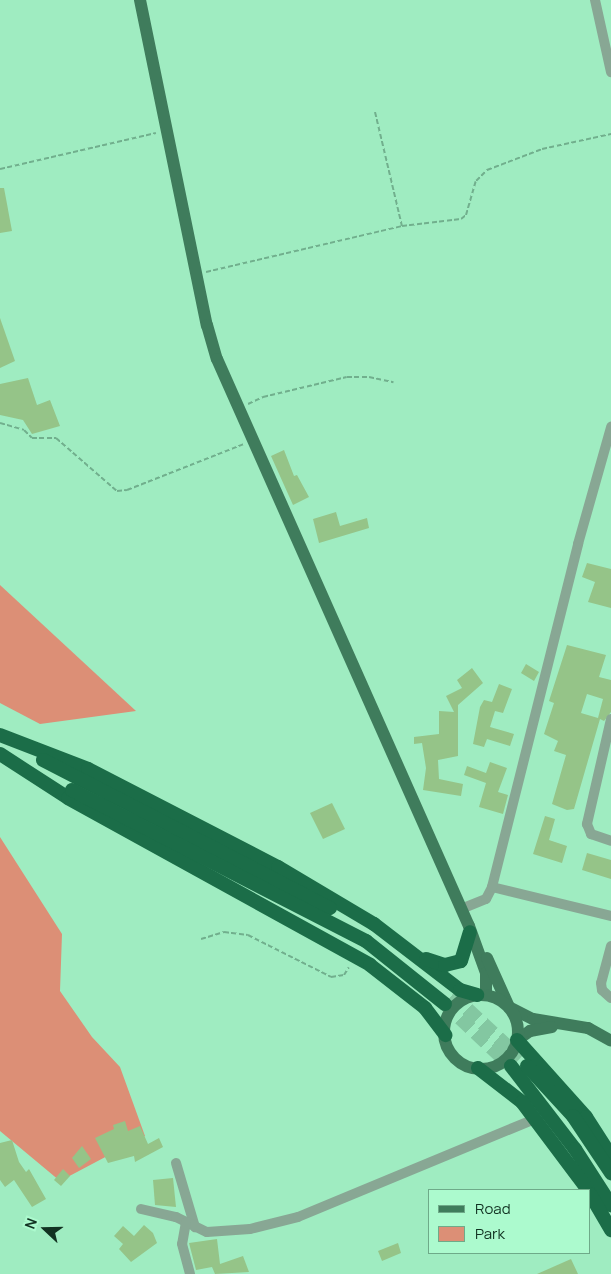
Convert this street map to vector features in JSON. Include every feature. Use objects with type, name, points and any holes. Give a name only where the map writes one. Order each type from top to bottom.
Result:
[{"type":"highway","points":[[0,736],[88,769],[176,813],[319,890],[374,924],[460,990],[481,995]]},
{"type":"highway","points":[[0,736],[377,934],[449,1000],[366,941],[0,754]]},
{"type":"highway","points":[[0,754],[68,798],[356,956],[425,1008],[445,1035]]},
{"type":"highway","points":[[415,954],[433,962],[454,964],[464,955],[469,929]]},
{"type":"highway","points":[[517,1040],[586,1118],[611,1156]]},
{"type":"highway","points":[[611,1173],[573,1116],[515,1062],[570,1141],[611,1205]]},
{"type":"highway","points":[[478,1068],[522,1102],[587,1189]]},
{"type":"highway","points":[[591,1196],[611,1230]]},
{"type":"main road","points":[[140,0],[207,325],[237,410],[469,929],[486,974],[481,995]]},
{"type":"main road","points":[[469,929],[493,968],[508,1007],[517,1022],[517,1040]]},
{"type":"main road","points":[[481,995],[533,1019],[582,1026],[611,1041]]},
{"type":"main road","points":[[481,995],[453,1009],[445,1035],[456,1058],[478,1068],[503,1062],[517,1040],[537,1029],[582,1026]]},
{"type":"street","points":[[595,0],[611,72]]},
{"type":"street","points":[[461,910],[486,899],[492,887],[578,544],[611,427]]},
{"type":"street","points":[[611,719],[587,824],[591,834],[611,841]]},
{"type":"street","points":[[492,887],[611,916]]},
{"type":"street","points":[[611,946],[601,983],[602,990],[611,998]]},
{"type":"street","points":[[141,1208],[190,1225],[221,1233],[298,1217],[535,1119]]},
{"type":"street","points":[[176,1163],[190,1225],[182,1244],[190,1274]]},
{"type":"path","points":[[375,112],[402,226]]},
{"type":"path","points":[[0,169],[167,130]]},
{"type":"path","points":[[196,273],[264,261],[402,226],[461,219],[466,215],[476,181],[481,174],[502,162],[611,134]]},
{"type":"path","points":[[237,410],[263,397],[347,377],[368,377],[393,382]]},
{"type":"path","points":[[0,423],[24,430],[32,438],[56,438],[117,492],[127,490],[251,441]]},
{"type":"path","points":[[201,939],[224,932],[248,935],[331,977],[344,975],[356,956]]},
{"type":"green space","points":[[0,585],[136,711],[40,724],[0,703]]},
{"type":"green space","points":[[0,837],[62,934],[60,991],[92,1037],[120,1067],[145,1136],[60,1181],[0,1131]]},
{"type":"building","points":[[0,188],[4,188],[12,231],[0,233]]},
{"type":"building","points":[[0,318],[15,361],[0,368]]},
{"type":"building","points":[[28,378],[37,405],[50,400],[60,426],[32,434],[23,420],[0,415],[0,384]]},
{"type":"building","points":[[284,450],[294,476],[297,475],[309,497],[293,505],[271,456]]},
{"type":"building","points":[[336,512],[340,526],[367,518],[369,528],[319,543],[313,519]]},
{"type":"building","points":[[587,563],[611,569],[611,608],[588,602],[595,582],[582,577]]},
{"type":"building","points":[[567,645],[606,655],[599,677],[611,680],[611,712],[604,721],[600,719],[574,809],[567,810],[552,804],[566,755],[554,751],[558,741],[544,734],[554,703],[549,701]],"holes":[[[587,694],[603,699],[598,718],[581,713]]]},
{"type":"building","points":[[526,664],[539,672],[534,681],[521,673]]},
{"type":"building","points":[[472,668],[483,683],[458,705],[458,756],[438,760],[439,779],[463,784],[461,796],[423,790],[426,768],[422,743],[414,744],[414,737],[439,734],[439,711],[454,712],[446,696],[462,688],[457,680]]},
{"type":"building","points":[[499,684],[512,689],[503,713],[495,711],[490,727],[514,734],[510,746],[487,739],[484,747],[473,744],[480,707],[484,700],[492,702]]},
{"type":"building","points":[[490,762],[507,768],[498,792],[508,795],[503,814],[479,807],[486,783],[464,775],[467,766],[486,773]]},
{"type":"building","points":[[332,803],[345,829],[323,839],[310,813]]},
{"type":"building","points":[[545,816],[555,819],[549,840],[567,846],[562,863],[533,854]]},
{"type":"building","points":[[587,853],[611,860],[611,879],[582,870]]},
{"type":"building","points":[[125,1121],[128,1131],[140,1126],[148,1144],[159,1138],[163,1147],[135,1162],[134,1156],[108,1163],[95,1138],[114,1129],[113,1125]]},
{"type":"building","points":[[12,1140],[19,1162],[26,1172],[29,1169],[46,1199],[32,1207],[14,1180],[5,1187],[0,1180],[0,1143]]},
{"type":"building","points":[[82,1146],[91,1159],[79,1168],[72,1158]]},
{"type":"building","points":[[63,1169],[70,1176],[61,1186],[54,1180]]},
{"type":"building","points":[[173,1178],[176,1207],[155,1205],[153,1180]]},
{"type":"building","points":[[144,1225],[153,1233],[157,1243],[131,1262],[119,1249],[123,1244],[114,1236],[123,1226],[134,1236]]},
{"type":"building","points":[[217,1239],[220,1264],[243,1256],[249,1272],[215,1274],[212,1267],[196,1270],[189,1243]]},
{"type":"building","points":[[398,1243],[401,1253],[382,1261],[378,1251]]},
{"type":"building","points":[[571,1259],[578,1274],[537,1274]]},
{"type":"tunnel","points":[[452,995],[520,1058]]},
{"type":"tunnel","points":[[445,1004],[511,1066]]}]
